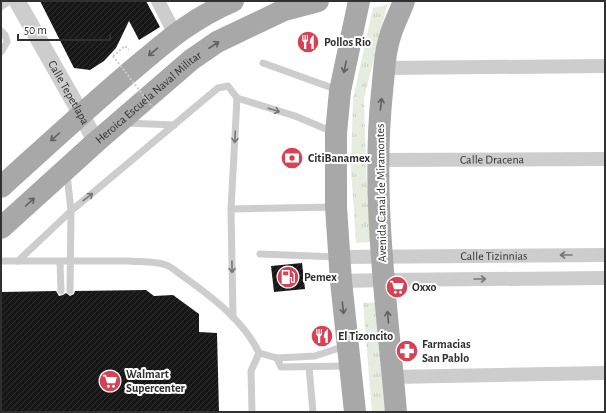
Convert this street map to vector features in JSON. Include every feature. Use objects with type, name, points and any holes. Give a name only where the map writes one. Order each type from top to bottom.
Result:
[{"type":"main road","points":[[1,187],[81,114],[175,34],[214,9],[233,1]]},
{"type":"main road","name":"Heroica Escuela Naval Militar","points":[[1,228],[96,142],[191,60],[217,42],[284,10],[318,1]]},
{"type":"main road","points":[[355,412],[339,257],[336,207],[336,134],[340,91],[359,1]]},
{"type":"main road","name":"Avenida Canal de Miramontes","points":[[396,412],[382,257],[379,160],[380,118],[388,43],[404,1]]},
{"type":"street","name":"Calle Tepetlapa","points":[[17,1],[96,142]]},
{"type":"street","points":[[158,1],[175,34]]},
{"type":"street","points":[[385,68],[605,66]]},
{"type":"street","name":"Calle Dracena","points":[[379,160],[605,159]]},
{"type":"street","name":"Calle Tizinnias","points":[[339,257],[605,255]]},
{"type":"street","name":"Calle Tizinnias","points":[[341,281],[605,278]]},
{"type":"street","points":[[393,377],[605,373]]},
{"type":"lane","points":[[1,7],[9,1]]},
{"type":"lane","points":[[1,31],[5,35],[7,42],[1,52]]},
{"type":"lane","points":[[263,63],[340,91]]},
{"type":"lane","points":[[18,261],[71,211],[218,88],[228,86],[237,98],[295,116],[336,134]]},
{"type":"lane","points":[[233,317],[231,209],[237,98]]},
{"type":"lane","points":[[120,122],[174,125]]},
{"type":"lane","points":[[66,169],[71,211],[70,291]]},
{"type":"lane","points":[[231,209],[336,207]]},
{"type":"lane","points":[[260,254],[339,257]]},
{"type":"lane","points":[[1,261],[129,261],[166,265],[198,287],[233,317],[254,342],[259,353],[251,371],[252,412]]},
{"type":"lane","points":[[60,262],[61,291]]},
{"type":"lane","points":[[259,353],[277,358],[315,356],[347,345]]},
{"type":"lane","points":[[277,358],[281,367],[350,367]]},
{"type":"lane","points":[[309,367],[313,412]]},
{"type":"path","points":[[113,56],[153,108]]},
{"type":"green space","points":[[387,5],[364,99],[366,169],[372,242],[356,243],[351,168],[353,99],[373,8]]},
{"type":"green space","points":[[376,302],[387,412],[372,412],[363,303]]},
{"type":"building","points":[[40,1],[146,1],[160,27],[139,40],[129,21],[116,48],[104,61],[90,70],[74,68]]},
{"type":"building","name":"Pemex","points":[[302,263],[305,289],[274,292],[271,266]]},
{"type":"building","name":"Walmart Supercenter","points":[[146,290],[154,296],[173,295],[199,314],[199,332],[217,333],[219,412],[1,412],[1,292],[56,291],[59,296],[66,293],[70,296],[74,294],[75,291]]},
{"type":"place","name":"Pollos Rio","points":[[308,42]]},
{"type":"place","name":"CitiBanamex","points":[[292,158]]},
{"type":"place","name":"Pemex","points":[[288,277]]},
{"type":"place","name":"Oxxo","points":[[397,287]]},
{"type":"place","name":"El Tizoncito","points":[[322,336]]},
{"type":"place","name":"Farmacias San Pablo","points":[[407,351]]},
{"type":"place","name":"Walmart Supercenter","points":[[110,381]]}]
